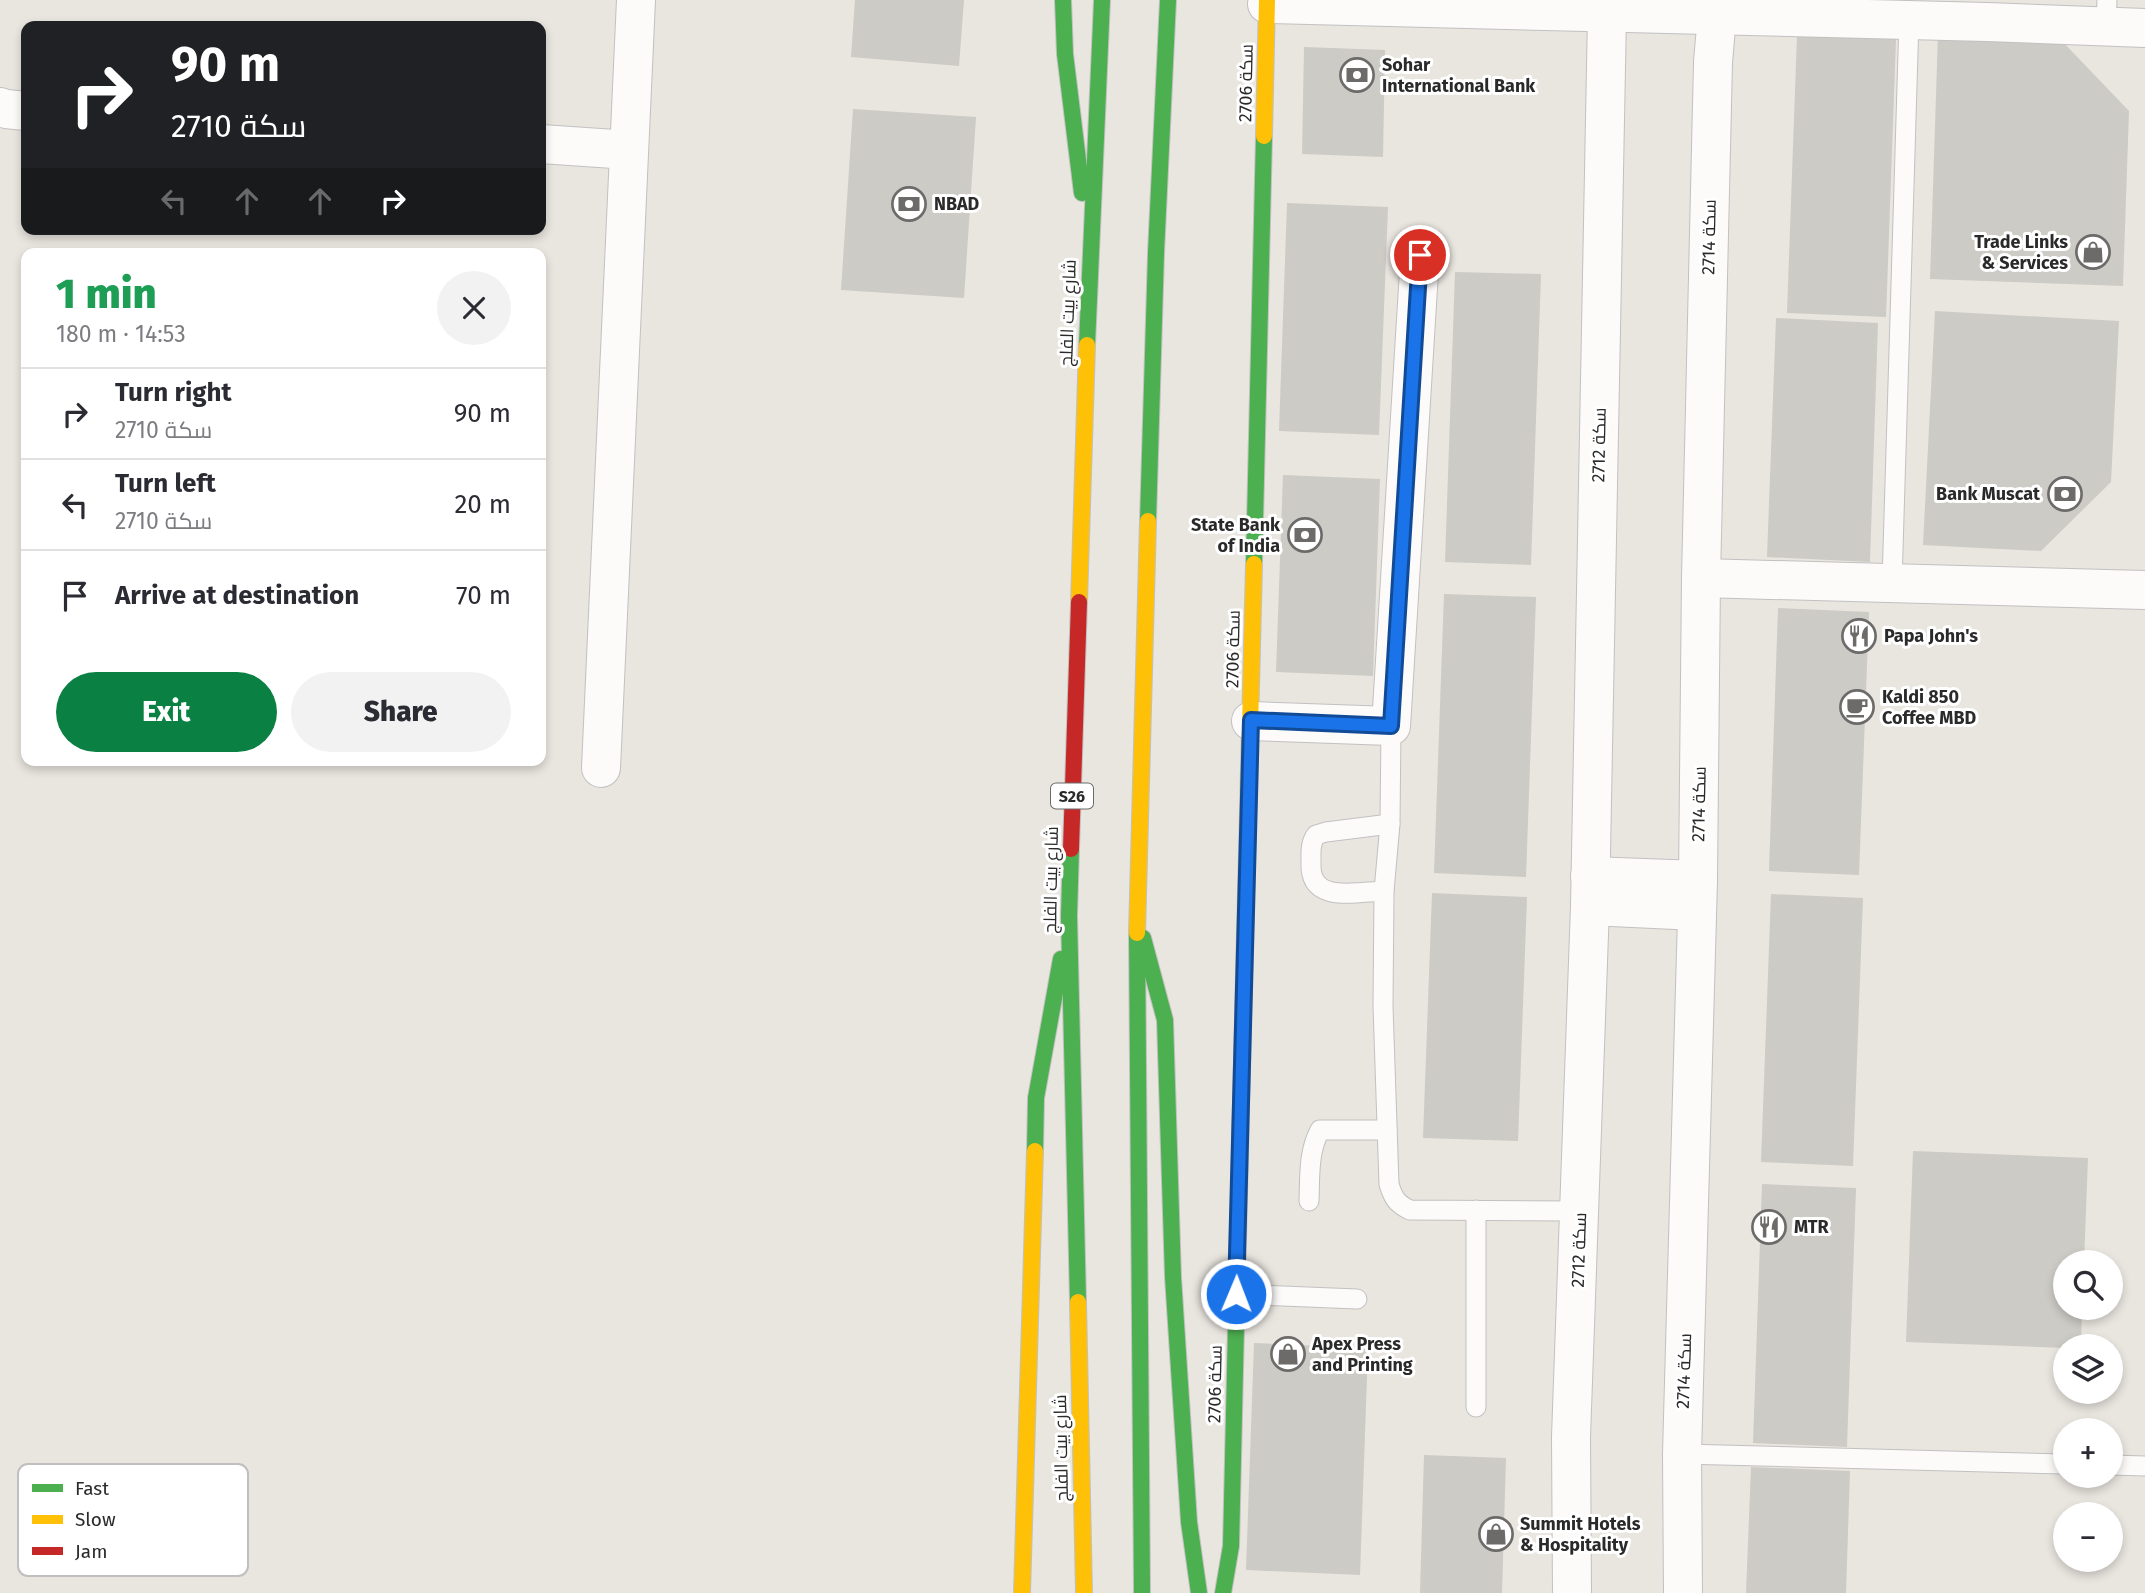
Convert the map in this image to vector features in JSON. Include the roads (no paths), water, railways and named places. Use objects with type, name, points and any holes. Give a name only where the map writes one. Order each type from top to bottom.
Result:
[{"type":"main road","points":[[1063,0],[1065,54],[1090,250]]},
{"type":"main road","name":"شارع بيت الفلج","points":[[1084,1593],[1069,916],[1090,250],[1102,0]]},
{"type":"main road","points":[[1142,1593],[1137,915],[1156,253],[1168,0]]},
{"type":"main road","name":"سكة 2706","points":[[1223,1593],[1231,1546],[1267,2]]},
{"type":"main road","name":"سكة 2706","points":[[1137,915],[1166,1020],[1173,1277],[1189,1522],[1199,1593]]},
{"type":"main road","points":[[1022,1593],[1036,1098],[1069,916]]},
{"type":"street","points":[[601,768],[636,0]]},
{"type":"street","points":[[1267,2],[1607,14],[1909,20],[1987,11],[2107,13],[2145,28]]},
{"type":"street","name":"سكة 2712","points":[[1572,1593],[1571,1437],[1590,891],[1607,14]]},
{"type":"street","name":"سكة 2714","points":[[1683,1593],[1682,1454],[1697,896],[1701,578],[1713,62],[1717,16]]},
{"type":"street","points":[[0,107],[21,110]]},
{"type":"street","points":[[546,144],[629,150]]},
{"type":"street","points":[[1251,720],[1391,726],[1420,255]]},
{"type":"street","points":[[1701,578],[2145,590]]},
{"type":"street","points":[[1590,891],[1697,896]]},
{"type":"lane","points":[[1892,583],[1909,20]]},
{"type":"lane","points":[[1391,726],[1390,824],[1384,891],[1383,1006],[1389,1184],[1392,1197],[1410,1210],[1580,1211]]},
{"type":"lane","points":[[1384,891],[1329,892],[1316,886],[1310,874],[1311,843],[1316,835],[1326,832],[1390,824]]},
{"type":"lane","points":[[1309,1201],[1311,1157],[1321,1130],[1387,1130]]},
{"type":"lane","points":[[1476,1210],[1476,1407]]},
{"type":"lane","points":[[1236,1294],[1357,1299]]},
{"type":"lane","points":[[1682,1454],[2053,1464]]},
{"type":"lane","points":[[2123,1465],[2145,1466]]},
{"type":"place","name":"Sohar International Bank","points":[[1357,75]]},
{"type":"place","name":"NBAD","points":[[909,204]]},
{"type":"place","name":"Trade Links & Services","points":[[2093,252]]},
{"type":"place","name":"Bank Muscat","points":[[2065,494]]},
{"type":"place","name":"State Bank of India","points":[[1305,535]]},
{"type":"place","name":"Papa John's","points":[[1859,636]]},
{"type":"place","name":"Kaldi 850 Coffee MBD","points":[[1857,707]]},
{"type":"place","name":"MTR","points":[[1769,1227]]},
{"type":"place","name":"Apex Press and Printing","points":[[1288,1354]]},
{"type":"place","name":"Summit Hotels & Hospitality","points":[[1496,1534]]}]
